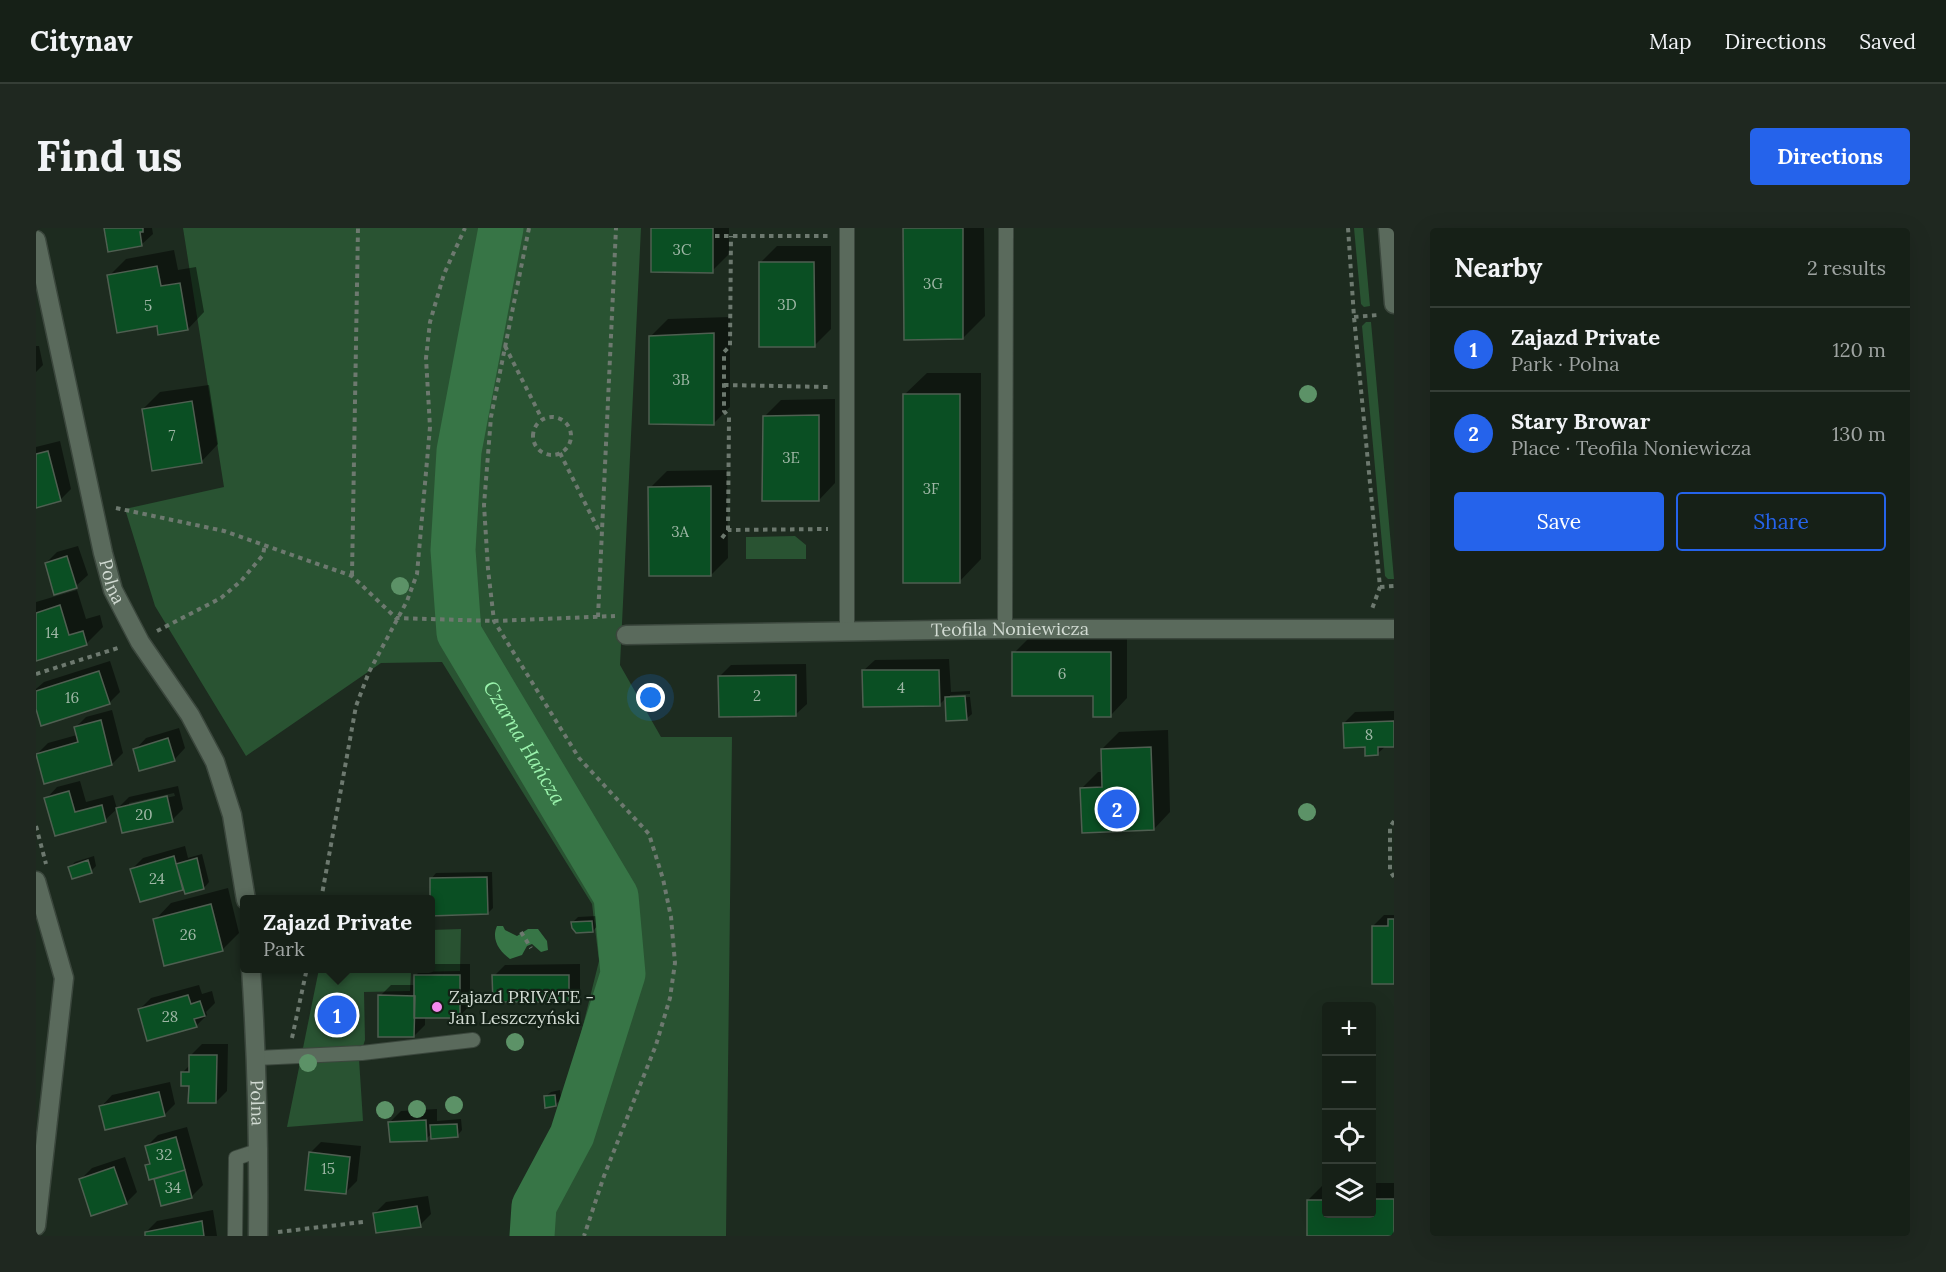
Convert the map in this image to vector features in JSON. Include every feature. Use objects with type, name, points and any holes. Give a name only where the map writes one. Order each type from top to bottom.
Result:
[{"type":"street","points":[[1388,228],[1394,304]]},
{"type":"street","name":"Polna","points":[[36,240],[103,553],[113,590],[148,637],[215,762],[232,815],[245,895]]},
{"type":"street","name":"Teofila Noniewicza","points":[[626,635],[1005,629],[1394,629]]},
{"type":"street","points":[[36,881],[64,978],[36,1226]]},
{"type":"street","name":"Polna","points":[[251,973],[260,1150],[258,1235]]},
{"type":"lane","points":[[1005,629],[1006,228]]},
{"type":"lane","points":[[847,232],[847,632]]},
{"type":"lane","points":[[257,1058],[362,1053],[473,1040]]},
{"type":"lane","points":[[235,1236],[237,1158],[260,1150]]},
{"type":"path","points":[[352,576],[358,228]]},
{"type":"path","points":[[322,895],[357,706],[369,672],[407,601],[417,574],[430,427],[426,358],[430,322],[444,274],[465,228]]},
{"type":"path","points":[[529,228],[491,417],[484,505],[494,621],[579,758],[650,834],[671,917],[675,963],[670,998],[657,1045],[604,1176],[584,1236]]},
{"type":"path","points":[[598,617],[616,228]]},
{"type":"path","points":[[1348,228],[1354,317],[1380,587],[1394,586]]},
{"type":"path","points":[[715,236],[847,232]]},
{"type":"path","points":[[722,538],[728,530],[729,417],[724,411],[724,352],[730,346],[731,236]]},
{"type":"path","points":[[505,346],[542,419]]},
{"type":"path","points":[[724,385],[847,387]]},
{"type":"path","points":[[548,417],[560,419],[569,427],[570,439],[565,450],[548,455],[536,448],[532,435],[542,419],[548,417]]},
{"type":"path","points":[[560,453],[601,536]]},
{"type":"path","points":[[109,507],[225,531],[352,576],[396,618],[494,621],[612,616]]},
{"type":"path","points":[[728,530],[847,529]]},
{"type":"path","points":[[36,674],[148,637],[221,598],[241,581],[264,555],[265,544]]},
{"type":"path","points":[[1394,821],[1390,828],[1390,871],[1394,877]]},
{"type":"path","points":[[521,932],[531,948]]},
{"type":"path","points":[[288,1056],[306,973]]},
{"type":"path","points":[[258,1235],[363,1222]]},
{"type":"shaded area","points":[[183,228],[641,228],[620,665],[661,737],[732,737],[726,1236],[510,1236],[562,1110],[599,961],[592,904],[442,662],[381,663],[246,756],[155,606],[125,509],[224,487]]},
{"type":"shaded area","points":[[1354,228],[1363,228],[1370,306],[1364,307],[1361,304]]},
{"type":"shaded area","points":[[1366,322],[1371,322],[1394,579],[1388,579],[1385,576],[1362,326]]},
{"type":"shaded area","points":[[795,536],[806,545],[806,559],[746,559],[746,537]]},
{"type":"shaded area","points":[[497,926],[503,926],[505,930],[517,936],[528,929],[538,929],[547,941],[548,950],[541,952],[532,944],[527,946],[522,955],[510,959],[497,944],[495,931]]},
{"type":"shaded area","points":[[461,929],[460,971],[435,972],[435,930]]},
{"type":"shaded area","points":[[318,973],[411,973],[410,991],[364,992],[365,1040],[359,1059],[363,1121],[287,1127]]},
{"type":"building","points":[[104,228],[143,228],[143,232],[140,232],[142,246],[108,252]]},
{"type":"building","points":[[651,228],[713,228],[713,273],[651,272]]},
{"type":"building","points":[[903,228],[963,228],[963,339],[904,340]]},
{"type":"building","points":[[759,262],[814,262],[815,347],[759,347]]},
{"type":"building","points":[[157,266],[161,286],[180,283],[188,330],[158,335],[157,326],[117,333],[107,275]]},
{"type":"building","points":[[714,333],[714,425],[649,424],[649,336]]},
{"type":"building","points":[[903,394],[960,394],[960,583],[903,583]]},
{"type":"building","points":[[192,401],[202,463],[152,471],[142,409]]},
{"type":"building","points":[[819,415],[819,501],[762,501],[763,416]]},
{"type":"building","points":[[48,451],[61,501],[36,508],[36,454]]},
{"type":"building","points":[[711,486],[711,576],[649,576],[648,487]]},
{"type":"building","points":[[67,556],[77,588],[54,595],[45,563]]},
{"type":"building","points":[[60,605],[69,635],[83,631],[87,645],[36,661],[36,613]]},
{"type":"building","points":[[1012,652],[1111,652],[1111,717],[1093,717],[1093,696],[1012,696]]},
{"type":"building","points":[[862,670],[939,670],[940,706],[863,707]]},
{"type":"building","points":[[99,671],[110,704],[41,726],[36,709],[36,691]]},
{"type":"building","points":[[796,675],[796,716],[719,717],[718,676]]},
{"type":"building","points":[[965,696],[967,720],[946,721],[945,697]]},
{"type":"building","points":[[101,720],[112,765],[44,784],[36,754],[78,742],[74,727]]},
{"type":"building","points":[[1394,721],[1394,747],[1378,747],[1378,755],[1365,756],[1365,747],[1344,748],[1343,723]]},
{"type":"building","points":[[168,738],[175,761],[139,771],[133,749]]},
{"type":"building","points":[[1151,747],[1154,830],[1082,833],[1080,788],[1102,787],[1101,749]]},
{"type":"building","points":[[69,791],[75,812],[102,805],[106,822],[55,836],[44,798]]},
{"type":"building","points":[[167,796],[173,822],[122,833],[116,808]]},
{"type":"building","points":[[174,856],[183,890],[140,902],[130,869]]},
{"type":"building","points":[[197,858],[204,889],[185,894],[176,864]]},
{"type":"building","points":[[88,860],[92,873],[72,879],[68,867]]},
{"type":"building","points":[[487,877],[488,914],[435,916],[435,895],[430,895],[430,878]]},
{"type":"building","points":[[211,904],[223,951],[164,966],[153,919]]},
{"type":"building","points":[[1388,919],[1394,919],[1394,984],[1372,984],[1372,926],[1388,926]]},
{"type":"building","points":[[592,921],[593,932],[576,933],[572,928],[571,922]]},
{"type":"building","name":"Zajazd PRIVATE - Jan Leszczyński","points":[[414,975],[460,975],[460,1018],[414,1018]]},
{"type":"building","points":[[492,975],[569,975],[569,1002],[493,1002]]},
{"type":"building","points":[[188,995],[191,1004],[200,1001],[205,1016],[194,1019],[197,1027],[147,1041],[138,1009]]},
{"type":"building","points":[[378,995],[415,996],[414,1037],[378,1037]]},
{"type":"building","points":[[189,1055],[217,1055],[216,1103],[188,1103],[189,1086],[181,1086],[181,1072],[189,1072]]},
{"type":"building","points":[[159,1092],[165,1116],[105,1130],[99,1106]]},
{"type":"building","points":[[555,1095],[556,1106],[545,1108],[544,1096]]},
{"type":"building","points":[[426,1120],[427,1141],[390,1142],[388,1122]]},
{"type":"building","points":[[457,1124],[458,1137],[431,1139],[430,1125]]},
{"type":"building","points":[[176,1137],[185,1170],[149,1180],[145,1165],[150,1164],[145,1146]]},
{"type":"building","points":[[309,1152],[350,1157],[346,1194],[305,1190]]},
{"type":"building","points":[[114,1167],[127,1204],[91,1216],[79,1179]]},
{"type":"building","points":[[185,1170],[192,1198],[161,1206],[154,1179]]},
{"type":"building","points":[[1376,1199],[1394,1199],[1394,1236],[1307,1236],[1307,1200],[1322,1200],[1322,1218],[1376,1218]]},
{"type":"building","points":[[417,1206],[421,1227],[376,1233],[373,1213]]},
{"type":"building","points":[[202,1221],[204,1236],[145,1236],[145,1232]]},
{"type":"waterway","name":"Czarna Hańcza","points":[[501,228],[459,451],[453,550],[459,633],[616,896],[623,974],[572,1135],[534,1206],[532,1236]]},
{"type":"place","name":"Stary Browar","points":[[1117,809]]},
{"type":"place","name":"Zajazd PRIVATE - Jan Leszczyński","points":[[437,1007]]},
{"type":"place","name":"Zajazd Private","points":[[337,1015]]}]
